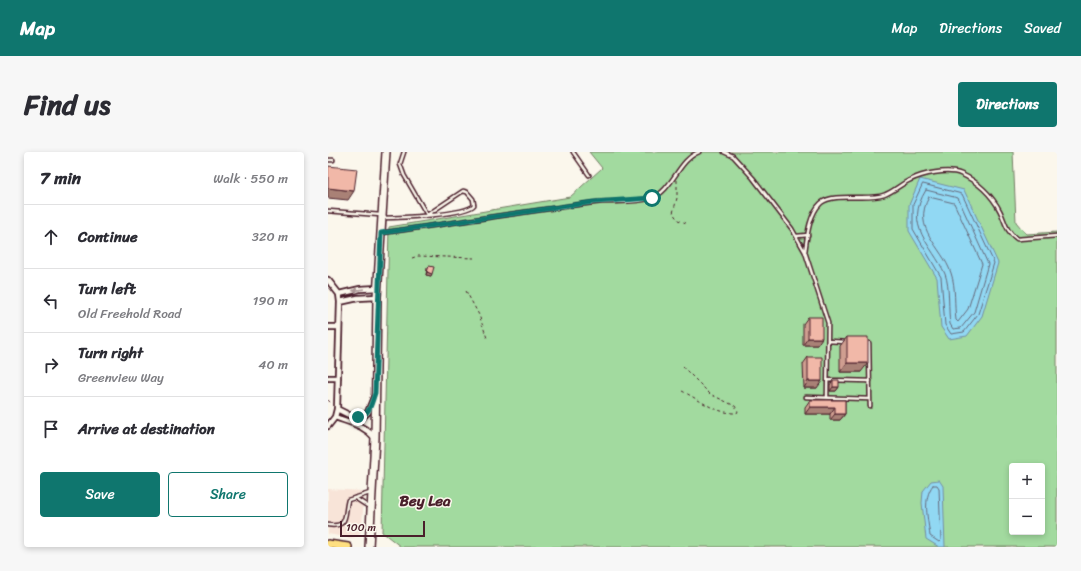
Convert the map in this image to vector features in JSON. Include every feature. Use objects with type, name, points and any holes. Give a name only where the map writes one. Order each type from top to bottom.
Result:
[{"type":"main road","points":[[369,547],[375,438],[377,297],[386,152]]},
{"type":"main road","points":[[328,544],[348,547]]},
{"type":"street","points":[[328,280],[339,294],[340,302],[337,409],[335,417],[328,426]]},
{"type":"street","points":[[339,294],[378,288]]},
{"type":"street","points":[[340,302],[358,298],[377,297]]},
{"type":"street","points":[[328,327],[340,328]]},
{"type":"street","points":[[328,378],[338,378]]},
{"type":"street","points":[[337,409],[351,416],[364,416],[368,412],[375,393]]},
{"type":"street","points":[[335,417],[360,424],[375,438]]},
{"type":"lane","points":[[405,152],[400,164],[404,175],[427,215]]},
{"type":"lane","points":[[573,152],[589,175]]},
{"type":"lane","points":[[381,233],[594,202],[652,198],[665,188],[684,163],[694,154],[699,152]]},
{"type":"lane","points":[[724,152],[733,156],[753,178],[797,236],[805,252],[828,323],[827,398]]},
{"type":"lane","points":[[328,160],[333,160]]},
{"type":"lane","points":[[805,252],[814,213],[823,202],[832,198],[884,195],[910,179],[946,172],[959,173],[978,183],[992,198],[1000,211],[1007,230],[1017,239],[1057,236]]},
{"type":"lane","points":[[328,211],[382,217],[427,215],[469,209],[474,205],[473,200],[467,192],[463,191],[427,215]]},
{"type":"lane","points":[[797,236],[808,235]]},
{"type":"lane","points":[[828,341],[849,342]]},
{"type":"lane","points":[[862,342],[869,343],[870,406]]},
{"type":"lane","points":[[828,380],[870,381]]},
{"type":"lane","points":[[806,397],[870,399]]},
{"type":"lane","points":[[328,525],[337,526],[343,523],[346,518],[348,500],[373,493]]},
{"type":"lane","points":[[354,498],[372,509]]},
{"type":"path","points":[[676,173],[677,198],[673,213],[678,220],[686,223]]},
{"type":"path","points":[[412,258],[418,256],[474,258]]},
{"type":"path","points":[[466,291],[479,315],[487,338]]},
{"type":"path","points":[[682,366],[710,394],[735,406],[738,411],[737,413],[731,413],[720,411],[704,405],[682,391]]},
{"type":"path","points":[[328,400],[332,405]]},
{"type":"shaded area","points":[[328,489],[364,491],[362,528],[360,534],[356,537],[349,538],[328,534]]},
{"type":"green space","points":[[589,152],[1013,152],[1016,222],[1026,234],[1057,232],[1057,547],[401,547],[382,532],[389,227],[570,197],[602,168]]},
{"type":"water","points":[[920,179],[964,190],[998,263],[982,316],[967,336],[949,339],[941,327],[937,278],[909,231],[909,205]]},
{"type":"water","points":[[939,480],[943,486],[945,547],[939,547],[926,539],[922,503],[923,491],[931,481]]},
{"type":"building","points":[[328,166],[357,169],[354,191],[328,188]]},
{"type":"building","points":[[429,266],[434,267],[432,274],[427,272]]},
{"type":"building","points":[[808,317],[822,317],[822,338],[808,338]]},
{"type":"building","points":[[847,337],[868,337],[868,363],[847,363]]},
{"type":"building","points":[[808,357],[822,357],[822,381],[808,381]]},
{"type":"building","points":[[833,380],[839,380],[839,387],[833,387]]},
{"type":"building","points":[[810,400],[845,400],[845,414],[835,414],[835,407],[810,407]]},
{"type":"district","name":"Bey Lea","points":[[425,501]]},
{"type":"route","points":[[358,417],[364,416],[368,412],[375,393],[377,297],[381,233],[594,202],[641,200],[652,198]]}]
